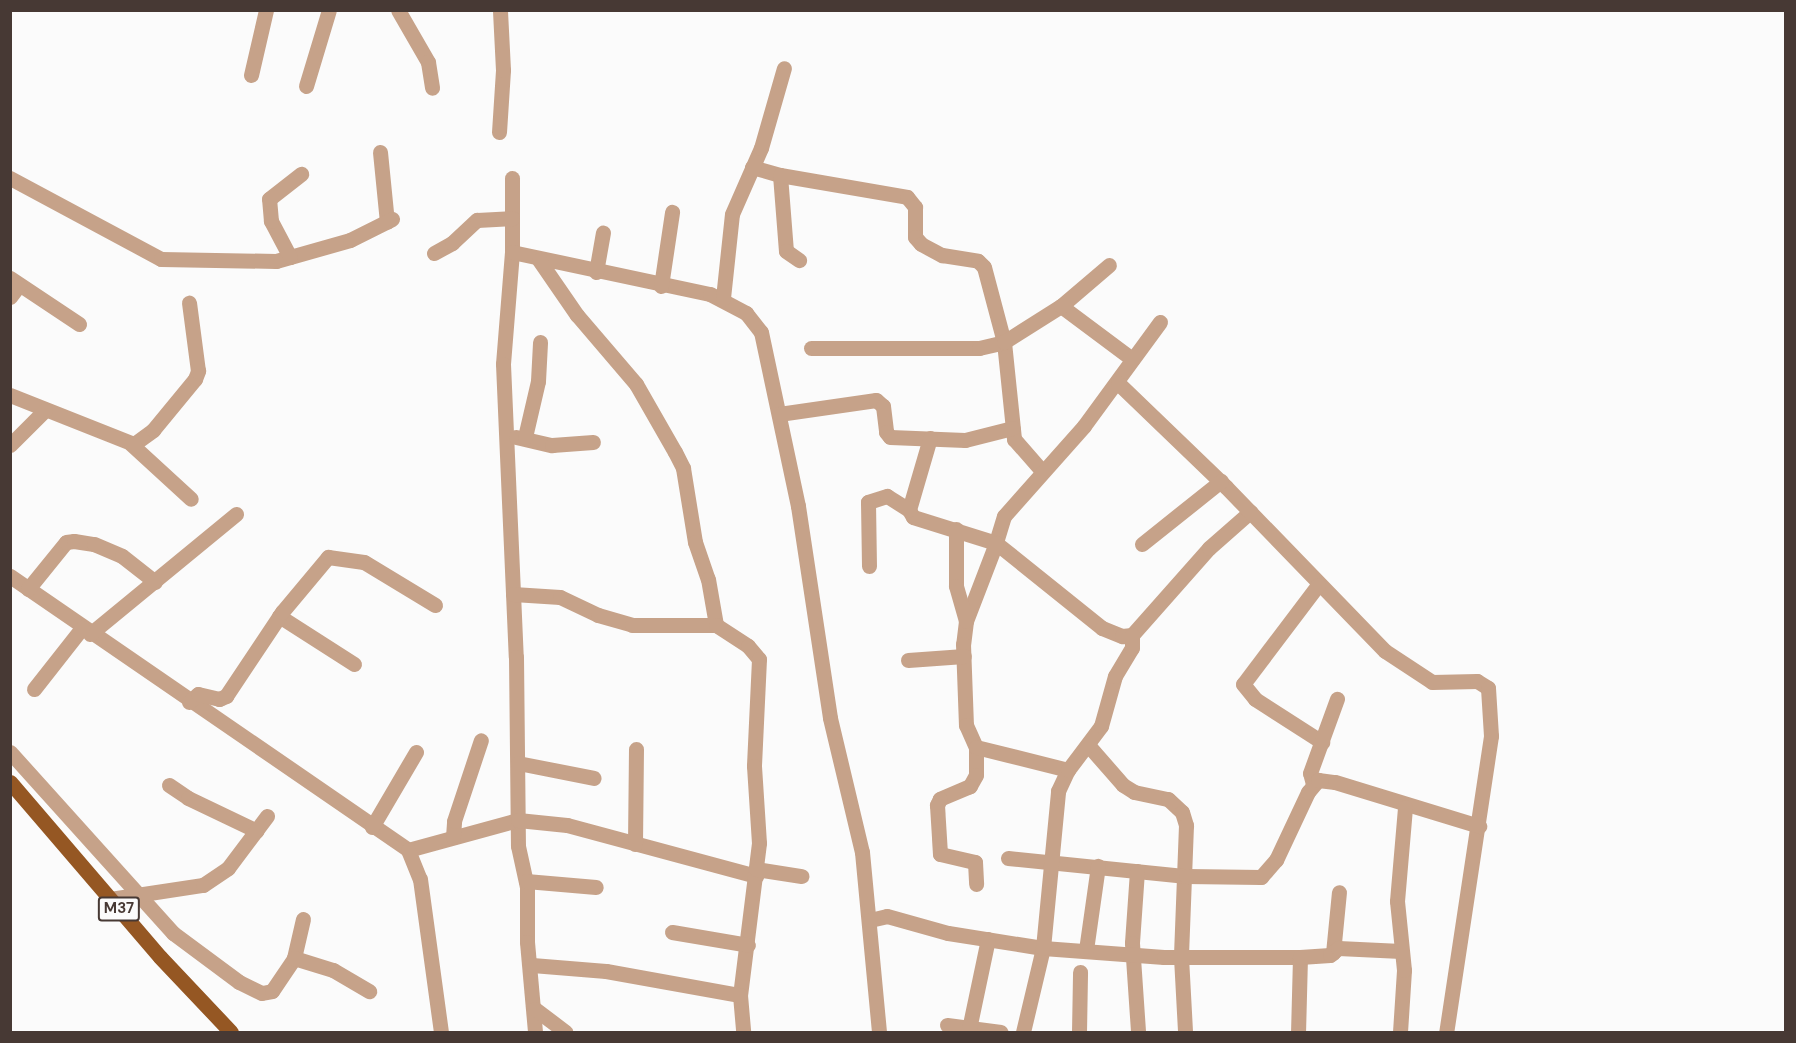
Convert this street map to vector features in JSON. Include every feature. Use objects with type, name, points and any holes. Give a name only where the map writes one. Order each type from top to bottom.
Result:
[{"type":"main road","name":"M37","points":[[10,782],[110,899],[231,1032]]},
{"type":"street","points":[[251,75],[266,10]]},
{"type":"street","points":[[306,86],[329,10]]},
{"type":"street","points":[[398,10],[428,62],[432,88]]},
{"type":"street","points":[[499,132],[503,70],[500,10]]},
{"type":"street","points":[[723,298],[732,214],[761,148],[784,68]]},
{"type":"street","points":[[10,178],[161,259],[276,261],[350,240],[389,220],[380,152]]},
{"type":"street","points":[[752,167],[780,175],[907,197],[915,207],[915,237],[921,244],[942,255],[978,261],[984,267],[1004,342],[1014,439],[1042,471]]},
{"type":"street","points":[[290,257],[271,221],[269,199],[301,174]]},
{"type":"street","points":[[780,175],[786,251],[799,260]]},
{"type":"street","points":[[512,178],[512,252],[503,364],[513,594],[518,846],[526,881],[526,942],[532,965],[535,1032]]},
{"type":"street","points":[[661,286],[672,212]]},
{"type":"street","points":[[434,253],[452,243],[477,220],[512,218]]},
{"type":"street","points":[[596,272],[603,233]]},
{"type":"street","points":[[512,252],[539,260],[723,298],[746,313],[761,332],[798,506],[832,729],[862,852],[879,1032]]},
{"type":"street","points":[[539,260],[577,315],[636,384],[683,468],[693,533],[708,579],[716,625]]},
{"type":"street","points":[[811,348],[979,348],[1004,342],[1061,306],[1109,265]]},
{"type":"street","points":[[13,287],[79,324]]},
{"type":"street","points":[[131,444],[153,430],[195,379],[198,371],[189,303]]},
{"type":"street","points":[[1061,306],[1132,359]]},
{"type":"street","points":[[976,884],[975,862],[940,854],[937,805],[940,799],[972,783],[975,747],[966,725],[964,656],[966,621],[1004,516],[1118,383],[1132,359],[1160,322]]},
{"type":"street","points":[[525,437],[538,381],[540,342]]},
{"type":"street","points":[[1118,383],[1221,481],[1318,585],[1385,651],[1432,682],[1477,681],[1488,688],[1492,721],[1479,826],[1446,1032]]},
{"type":"street","points":[[10,395],[131,444],[191,499]]},
{"type":"street","points":[[779,414],[876,400],[883,406],[885,432],[890,437],[965,440],[1012,428]]},
{"type":"street","points":[[10,445],[45,410]]},
{"type":"street","points":[[507,436],[525,437],[552,445],[593,441]]},
{"type":"street","points":[[909,510],[930,438]]},
{"type":"street","points":[[1142,544],[1221,481]]},
{"type":"street","points":[[869,566],[868,502],[887,496],[909,510],[913,517],[996,543],[1102,628],[1114,635],[1132,635]]},
{"type":"street","points":[[1023,1032],[1043,948],[1058,791],[1068,770],[1101,726],[1115,676],[1132,648],[1132,635],[1209,548],[1250,512]]},
{"type":"street","points":[[34,689],[86,631],[154,582],[236,514]]},
{"type":"street","points":[[956,529],[956,586],[966,621]]},
{"type":"street","points":[[28,589],[66,543],[74,541],[94,544],[122,556],[154,582]]},
{"type":"street","points":[[189,702],[198,694],[219,699],[226,696],[279,616],[328,557],[364,562],[435,605]]},
{"type":"street","points":[[10,576],[189,702],[408,850],[420,879],[441,1032]]},
{"type":"street","points":[[1318,585],[1243,684],[1254,699],[1322,742]]},
{"type":"street","points":[[513,594],[560,597],[598,615],[632,625],[716,625],[754,652],[761,670],[754,766],[759,843],[740,995],[743,1032]]},
{"type":"street","points":[[279,616],[354,664]]},
{"type":"street","points":[[908,660],[964,656]]},
{"type":"street","points":[[1008,858],[1050,860],[1186,876],[1245,878],[1268,872],[1313,784],[1310,773],[1337,699]]},
{"type":"street","points":[[453,837],[454,821],[481,740]]},
{"type":"street","points":[[1088,745],[1123,784],[1134,792],[1168,799],[1182,812],[1186,876],[1181,957],[1185,1032]]},
{"type":"street","points":[[975,747],[1068,770]]},
{"type":"street","points":[[635,844],[636,749]]},
{"type":"street","points":[[10,752],[85,837],[141,894],[173,933],[201,956],[262,993],[272,991],[294,958],[303,919]]},
{"type":"street","points":[[372,827],[416,752]]},
{"type":"street","points":[[518,763],[594,778]]},
{"type":"street","points":[[1313,784],[1335,782],[1405,807],[1479,826]]},
{"type":"street","points":[[169,785],[257,831]]},
{"type":"street","points":[[1400,1032],[1404,970],[1397,901],[1405,807]]},
{"type":"street","points":[[110,899],[202,885],[228,868],[267,816]]},
{"type":"street","points":[[408,850],[518,820],[567,825],[635,844],[756,872],[801,876]]},
{"type":"street","points":[[1086,951],[1098,866]]},
{"type":"street","points":[[1137,871],[1133,954],[1138,1032]]},
{"type":"street","points":[[526,881],[596,887]]},
{"type":"street","points":[[1333,953],[1339,892]]},
{"type":"street","points":[[870,920],[886,916],[913,925],[1043,948],[1181,957],[1300,957],[1333,953],[1338,948],[1401,951]]},
{"type":"street","points":[[672,932],[748,945]]},
{"type":"street","points":[[969,1029],[988,939]]},
{"type":"street","points":[[1298,1032],[1300,957]]},
{"type":"street","points":[[294,958],[333,970],[369,990]]},
{"type":"street","points":[[532,965],[606,971],[740,995]]},
{"type":"street","points":[[1079,1032],[1080,972]]},
{"type":"street","points":[[535,1009],[566,1032]]},
{"type":"street","points":[[947,1025],[1001,1032]]}]
